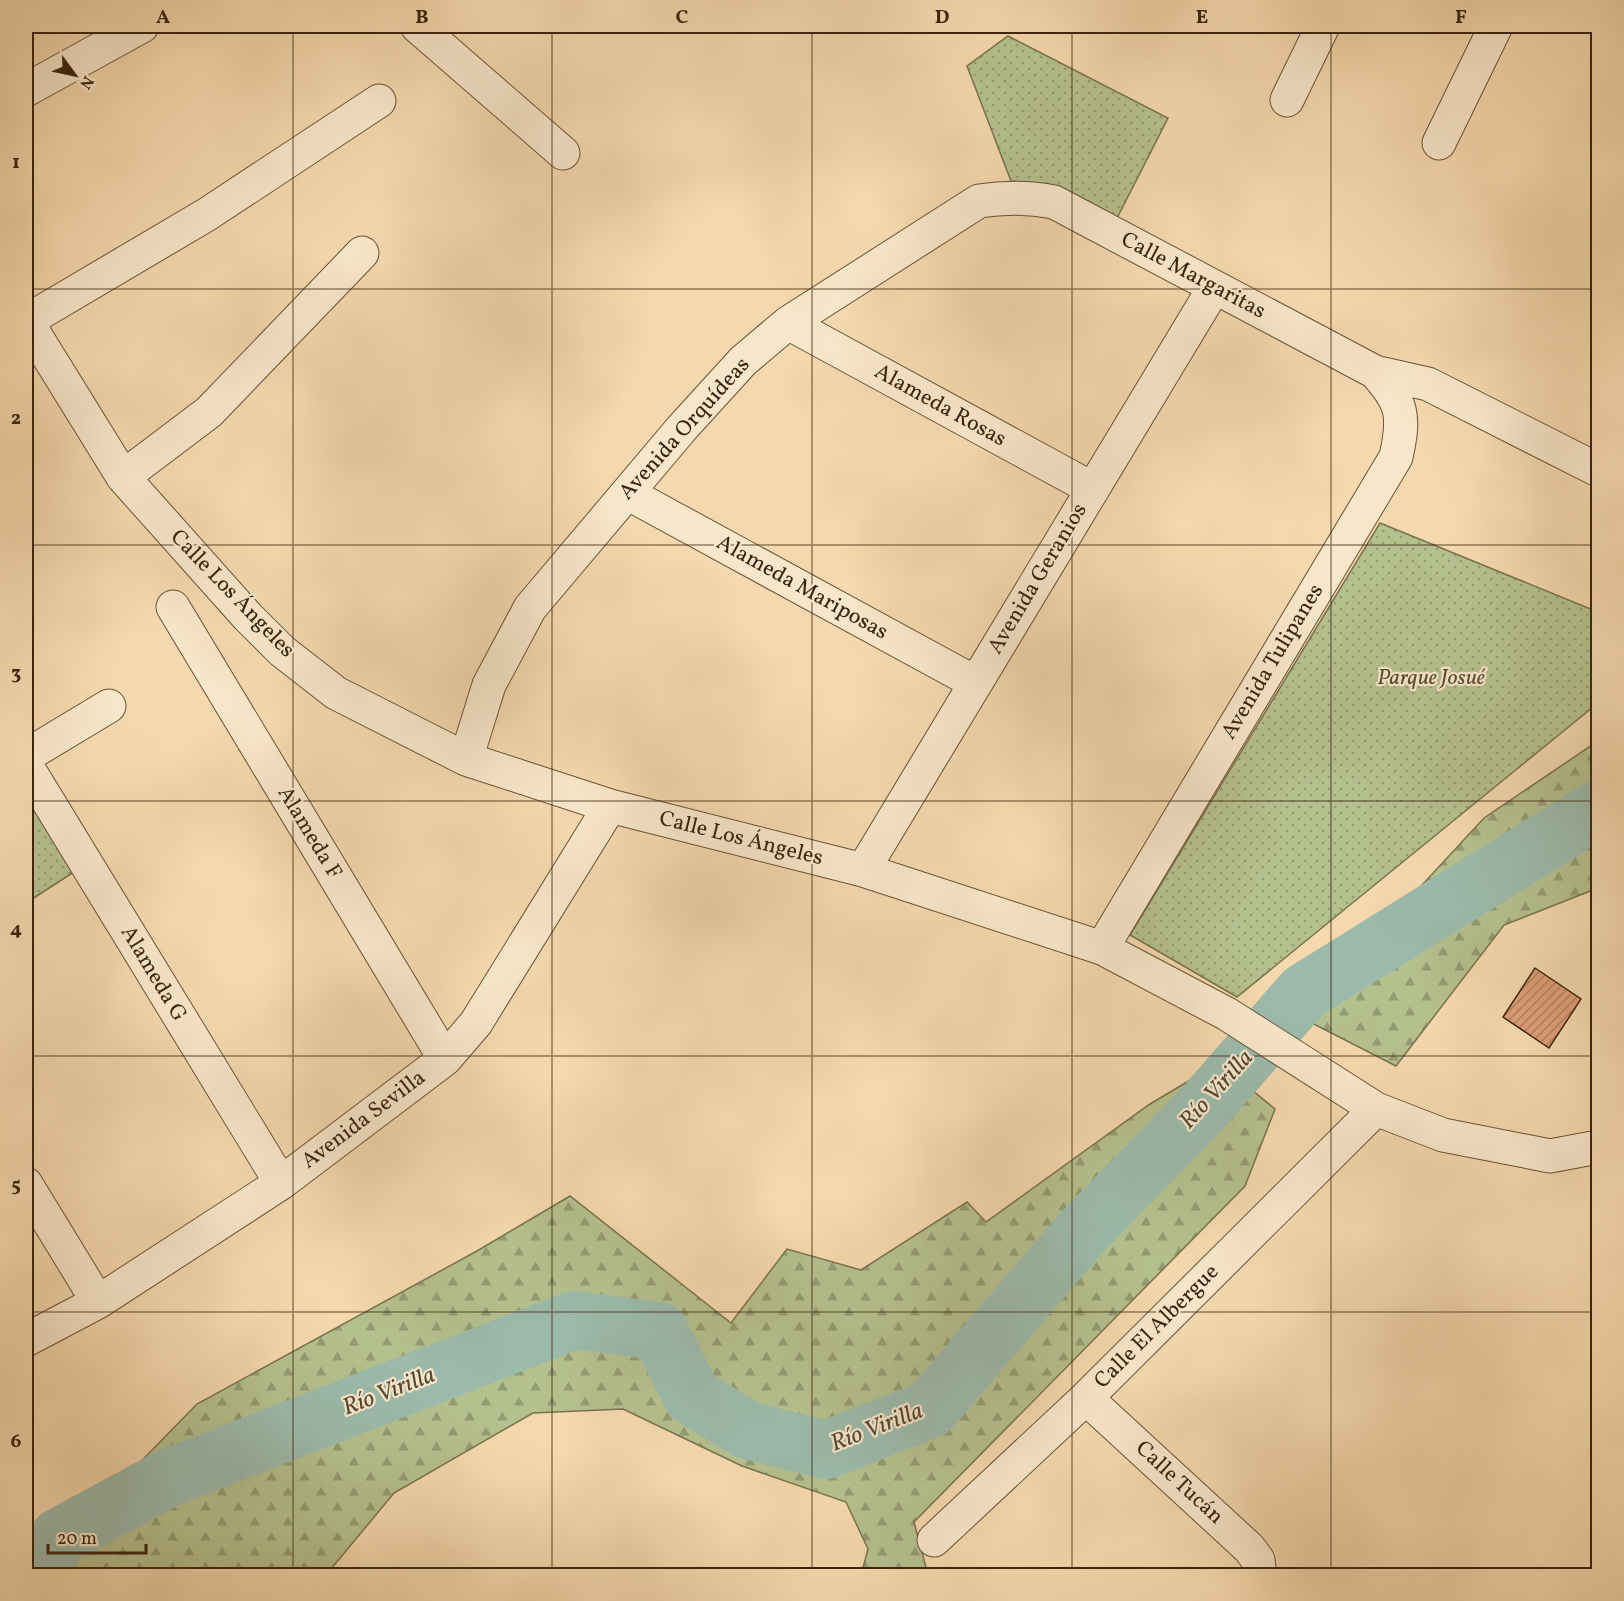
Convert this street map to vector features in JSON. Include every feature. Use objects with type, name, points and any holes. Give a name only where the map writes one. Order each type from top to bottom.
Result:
[{"type":"street","points":[[26,90],[142,26]]},
{"type":"street","points":[[417,26],[563,153]]},
{"type":"street","points":[[1287,100],[1323,26]]},
{"type":"street","points":[[1439,143],[1496,26]]},
{"type":"street","points":[[27,317],[206,214],[379,101]]},
{"type":"street","name":"Calle Margaritas","points":[[1006,197],[1027,197],[1054,202],[1375,372]]},
{"type":"street","name":"Avenida Orquídeas","points":[[466,759],[489,685],[530,608],[682,428],[743,361],[788,323],[978,201],[1006,197]]},
{"type":"street","points":[[123,477],[209,412],[362,253]]},
{"type":"street","name":"Avenida Geranios","points":[[862,870],[1214,288]]},
{"type":"street","name":"Calle Los Ángeles","points":[[27,317],[36,338],[123,477],[248,617],[282,651],[336,693],[466,759],[610,806],[862,870],[1102,948],[1227,1014],[1376,1110],[1443,1135],[1550,1156],[1599,1147]]},
{"type":"street","name":"Alameda Rosas","points":[[788,323],[1093,489]]},
{"type":"street","points":[[1375,372],[1428,384],[1599,470]]},
{"type":"street","name":"Avenida Tulipanes","points":[[1102,948],[1396,457],[1401,436],[1401,410],[1391,389],[1375,372]]},
{"type":"street","name":"Alameda Mariposas","points":[[627,493],[976,682]]},
{"type":"street","name":"Alameda F","points":[[173,608],[446,1059]]},
{"type":"street","points":[[26,756],[109,706]]},
{"type":"street","name":"Alameda G","points":[[26,765],[280,1182]]},
{"type":"street","name":"Avenida Sevilla","points":[[26,1340],[98,1302],[280,1182],[446,1059],[476,1023],[610,806]]},
{"type":"street","name":"Calle El Albergue","points":[[934,1540],[1086,1398],[1376,1110]]},
{"type":"street","points":[[26,1184],[98,1302]]},
{"type":"street","name":"Calle Tucán","points":[[1086,1398],[1249,1548],[1258,1560],[1260,1575]]},
{"type":"green space","points":[[1008,36],[1168,118],[1116,220],[1047,184],[1011,181],[967,66]]},
{"type":"green space","name":"Parque Josué","points":[[1380,523],[1598,612],[1598,703],[1237,997],[1130,935]]},
{"type":"green space","points":[[1598,741],[1598,888],[1504,925],[1396,1066],[1300,1017],[1484,818]]},
{"type":"green space","points":[[26,785],[77,870],[26,903]]},
{"type":"green space","points":[[1219,1063],[1275,1109],[1245,1186],[914,1522],[928,1575],[861,1575],[868,1549],[846,1502],[742,1466],[623,1409],[533,1413],[394,1493],[326,1575],[26,1576],[26,1545],[115,1488],[197,1404],[477,1251],[570,1196],[731,1323],[787,1249],[861,1270],[967,1202],[986,1222],[1150,1104]]},
{"type":"building","points":[[1535,968],[1581,999],[1549,1048],[1503,1017]]},
{"type":"waterway","name":"Río Virilla","points":[[37,1576],[59,1537],[170,1477],[574,1320],[659,1331],[692,1396],[747,1430],[826,1450],[930,1409],[1083,1231],[1201,1110],[1304,992],[1598,809]]}]
